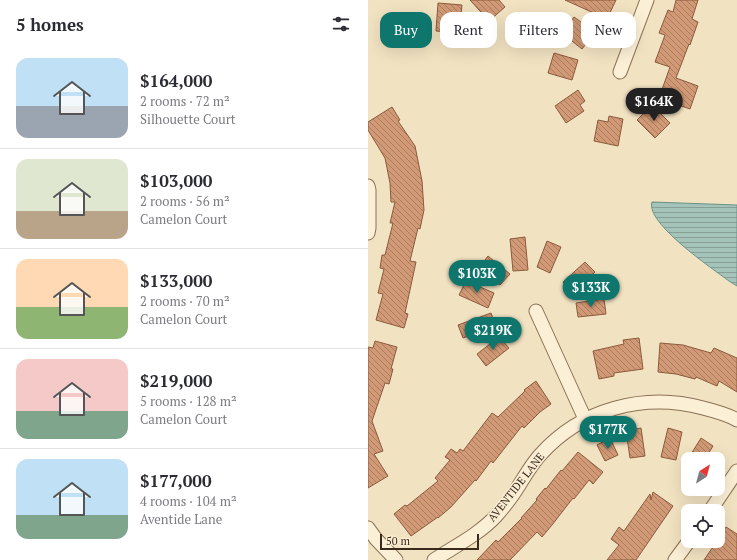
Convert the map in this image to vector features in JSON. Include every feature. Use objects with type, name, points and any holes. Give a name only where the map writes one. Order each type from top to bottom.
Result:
[{"type":"street","points":[[620,72],[647,0]]},
{"type":"street","points":[[368,186],[368,233]]},
{"type":"street","points":[[536,311],[585,419]]},
{"type":"street","name":"AVENTIDE LANE","points":[[434,560],[471,537],[497,516],[527,471],[539,456],[568,429],[585,419],[616,408],[636,404],[675,402],[713,410],[737,420]]},
{"type":"street","points":[[715,504],[737,471]]},
{"type":"street","points":[[368,528],[376,539],[396,560]]},
{"type":"street","points":[[675,560],[684,548]]},
{"type":"water","points":[[652,202],[737,205],[737,286],[696,256],[669,233],[659,222],[653,211]]},
{"type":"building","points":[[470,0],[499,0],[505,7],[497,14],[497,12],[481,12]]},
{"type":"building","points":[[565,0],[616,0],[610,12],[592,12]]},
{"type":"building","points":[[676,0],[698,0],[692,19],[698,22],[676,78],[698,86],[690,109],[659,98],[670,67],[655,62],[665,35],[659,33],[668,10],[673,12]]},
{"type":"building","points":[[438,3],[462,5],[461,12],[440,12],[440,31],[436,31]]},
{"type":"building","points":[[574,17],[581,22],[582,49],[573,42]]},
{"type":"building","points":[[554,53],[578,60],[572,80],[548,73]]},
{"type":"building","points":[[578,90],[585,101],[580,105],[584,111],[566,123],[555,106]]},
{"type":"building","points":[[652,105],[670,123],[655,138],[637,120]]},
{"type":"building","points":[[392,107],[400,120],[398,121],[415,146],[422,181],[424,210],[410,261],[416,262],[405,313],[408,314],[404,328],[376,320],[383,294],[378,293],[384,269],[380,268],[382,255],[385,255],[393,223],[390,223],[395,202],[391,202],[390,183],[385,158],[368,130],[368,122]]},
{"type":"building","points":[[609,116],[623,119],[618,146],[594,141],[598,120],[608,122]]},
{"type":"building","points":[[525,237],[528,270],[513,271],[510,239]]},
{"type":"building","points":[[547,241],[561,247],[550,273],[537,267]]},
{"type":"building","points":[[488,256],[510,274],[500,285],[479,268]]},
{"type":"building","points":[[585,262],[595,272],[573,293],[563,282]]},
{"type":"building","points":[[466,281],[494,293],[488,308],[459,295]]},
{"type":"building","points":[[604,299],[606,314],[578,317],[576,303]]},
{"type":"building","points":[[491,313],[496,327],[463,338],[458,325]]},
{"type":"building","points":[[499,337],[509,348],[486,366],[477,354]]},
{"type":"building","points":[[639,338],[643,369],[614,373],[614,376],[599,379],[593,351],[624,344],[623,340]]},
{"type":"building","points":[[375,341],[397,347],[391,369],[393,369],[389,384],[385,383],[372,421],[383,451],[374,454],[388,476],[368,488],[368,347],[373,348]]},
{"type":"building","points":[[660,343],[683,345],[711,353],[714,348],[737,358],[737,392],[719,381],[717,386],[696,377],[695,379],[676,374],[658,372]]},
{"type":"building","points":[[536,381],[551,404],[540,412],[524,428],[522,426],[493,463],[491,461],[476,481],[475,480],[451,507],[438,518],[411,536],[394,514],[405,505],[407,506],[438,481],[435,478],[450,460],[445,457],[451,449],[457,453],[460,449],[463,451],[492,413],[498,417],[525,391],[524,390]]},
{"type":"building","points":[[641,428],[645,456],[630,458],[626,431]]},
{"type":"building","points":[[668,428],[682,432],[676,460],[661,457]]},
{"type":"building","points":[[610,438],[618,455],[605,461],[597,445]]},
{"type":"building","points":[[701,438],[713,446],[709,452],[692,452]]},
{"type":"building","points":[[578,452],[603,472],[593,484],[589,480],[542,537],[537,532],[510,560],[477,560],[496,540],[498,542],[522,518],[545,488],[546,489]]},
{"type":"building","points":[[653,492],[673,506],[636,560],[607,560],[619,545],[611,539],[619,527],[624,531],[650,494],[651,500]]},
{"type":"building","points":[[726,527],[737,534],[737,560],[704,560],[712,548],[725,548]]}]
